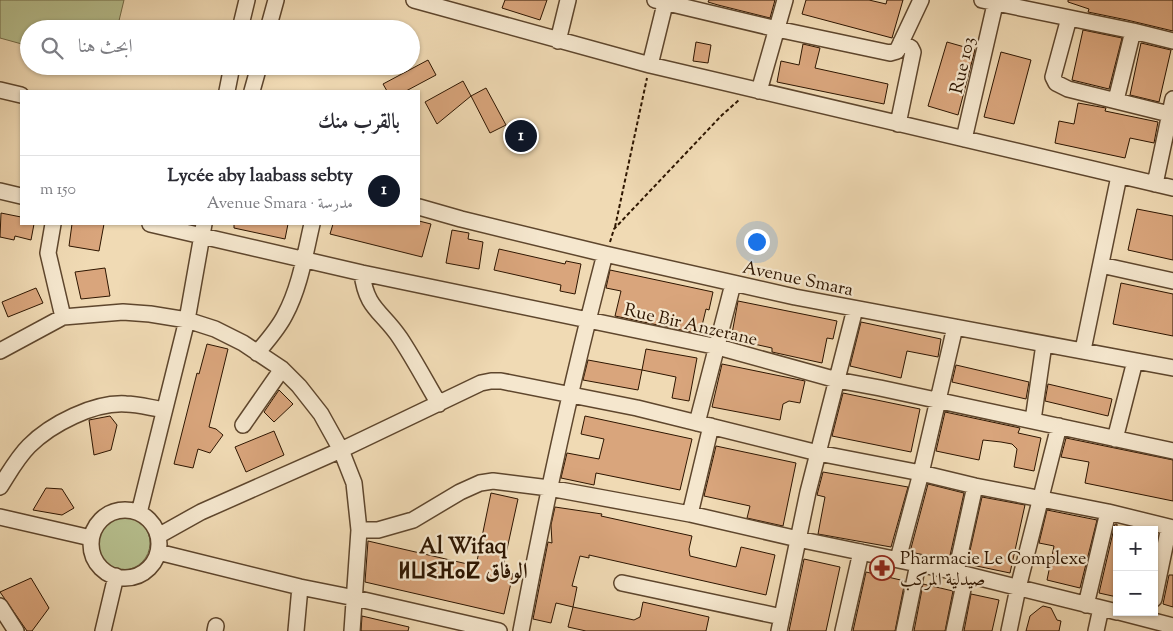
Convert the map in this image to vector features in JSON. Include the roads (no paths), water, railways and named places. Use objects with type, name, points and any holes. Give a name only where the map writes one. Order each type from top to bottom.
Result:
[{"type":"street","points":[[242,20],[247,0]]},
{"type":"street","points":[[270,20],[276,0]]},
{"type":"street","points":[[414,0],[469,7],[558,41],[650,66],[1173,188]]},
{"type":"street","points":[[558,41],[568,0]]},
{"type":"street","points":[[759,91],[785,0]]},
{"type":"street","points":[[650,66],[662,1],[777,29],[890,53],[896,51],[921,0]]},
{"type":"street","points":[[991,1],[1050,7],[1068,18],[1173,41]]},
{"type":"street","name":"Rue 103","points":[[964,139],[991,1]]},
{"type":"street","points":[[1068,18],[1053,76],[1056,83],[1068,89],[1116,100],[1172,109],[1155,184]]},
{"type":"street","points":[[1116,100],[1133,31]]},
{"type":"street","points":[[898,124],[913,52],[911,48],[901,42]]},
{"type":"street","points":[[227,90],[230,75]]},
{"type":"street","points":[[252,90],[256,75]]},
{"type":"street","points":[[0,90],[20,95]]},
{"type":"street","points":[[1083,350],[1119,176]]},
{"type":"street","points":[[0,191],[20,196]]},
{"type":"street","name":"Avenue Smara","points":[[420,207],[461,219],[733,284],[855,309],[1173,368]]},
{"type":"street","points":[[53,225],[48,253],[63,317]]},
{"type":"street","name":"Rue Bir Anzerane","points":[[160,225],[202,229],[304,259],[362,273],[718,347],[837,380],[1173,451]]},
{"type":"street","points":[[257,353],[276,329],[287,310],[296,287],[312,225]]},
{"type":"street","points":[[138,512],[187,320],[202,229]]},
{"type":"street","points":[[521,631],[548,488],[605,254]]},
{"type":"street","points":[[1101,265],[1173,281]]},
{"type":"street","points":[[362,273],[367,298],[398,336],[439,404]]},
{"type":"street","points":[[690,514],[718,347],[733,284]]},
{"type":"street","points":[[622,583],[781,624],[818,453],[855,309]]},
{"type":"street","points":[[0,352],[63,317],[123,312],[187,320],[215,329],[236,339],[282,369],[299,386],[321,414],[341,450],[354,483],[359,530],[352,631]]},
{"type":"street","points":[[898,560],[921,473],[955,327]]},
{"type":"street","points":[[1032,420],[1044,344]]},
{"type":"street","points":[[1115,439],[1135,361]]},
{"type":"street","points":[[243,425],[282,369]]},
{"type":"street","points":[[158,536],[201,512],[341,450],[481,383],[491,381],[571,394],[818,453],[1108,512],[1171,528],[1158,582]]},
{"type":"street","points":[[0,487],[28,446],[51,428],[72,417],[101,407],[125,404],[164,410]]},
{"type":"street","points":[[1009,631],[1059,426]]},
{"type":"street","points":[[359,530],[378,530],[413,520],[460,492],[480,483],[493,481],[548,488],[690,514],[918,564],[1113,611]]},
{"type":"street","points":[[954,631],[975,486]]},
{"type":"street","points":[[127,510],[138,512],[151,522],[158,536],[158,552],[154,562],[142,572],[127,577],[116,576],[103,569],[94,557],[91,548],[96,526],[104,517],[115,511],[127,510]]},
{"type":"street","points":[[1086,604],[1108,512]]},
{"type":"street","points":[[0,517],[92,538]]},
{"type":"street","points":[[158,552],[499,631]]},
{"type":"street","points":[[842,631],[861,552]]},
{"type":"street","points":[[904,631],[918,564]]},
{"type":"street","points":[[103,631],[116,576]]},
{"type":"street","points":[[296,631],[300,586]]},
{"type":"street","points":[[0,606],[16,631]]},
{"type":"street","points":[[1096,631],[1101,608]]},
{"type":"street","points":[[1151,616],[1173,626]]},
{"type":"place","name":"Lycée aby laabass sebty","points":[[521,136]]},
{"type":"place","name":"Pharmacie Le Complexe صيدلية المركب","points":[[882,568]]},
{"type":"district","name":"Al Wifaq ⵍⵡⵉⴼⴰⵇ الوفاق","points":[[463,558]]}]
